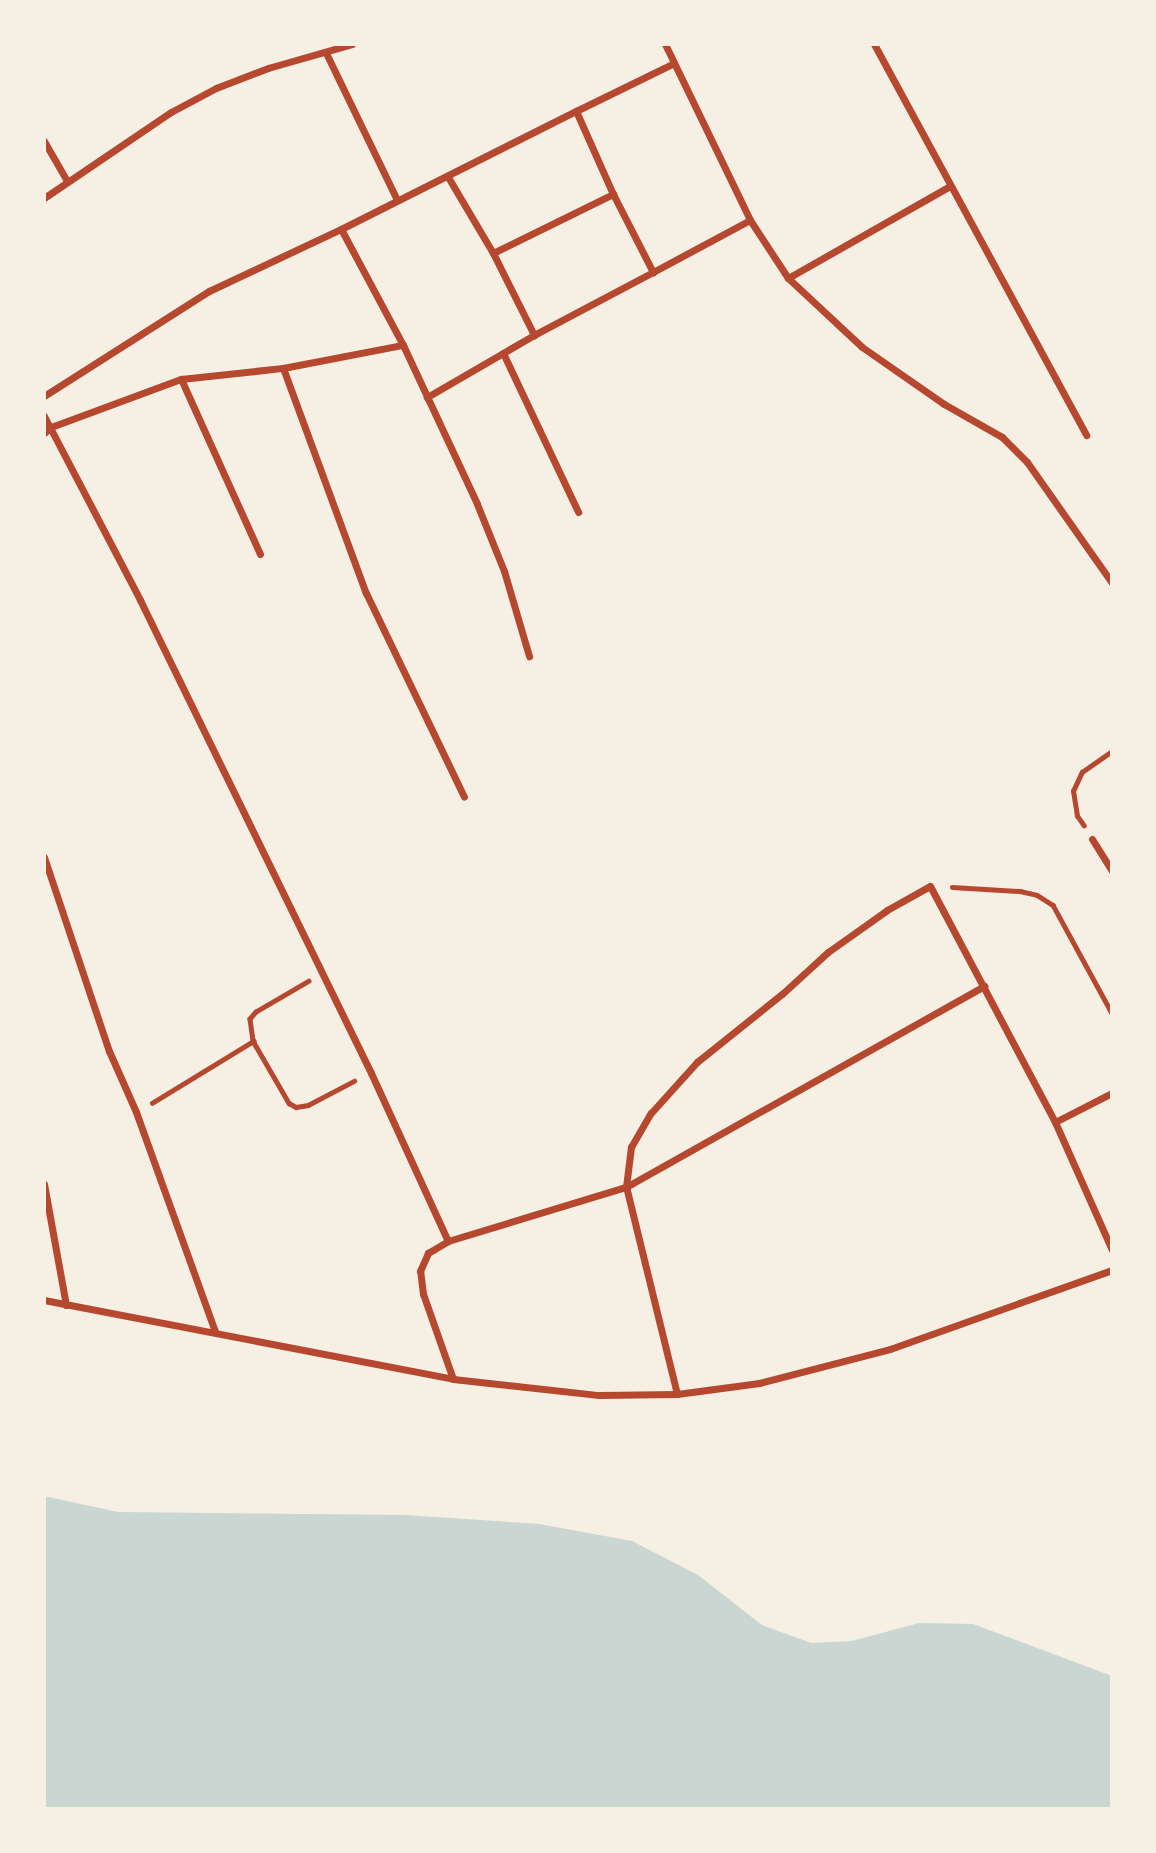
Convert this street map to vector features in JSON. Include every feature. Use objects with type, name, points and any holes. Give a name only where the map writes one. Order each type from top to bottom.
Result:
[{"type":"street","points":[[44,198],[171,112],[216,88],[268,68],[352,44]]},
{"type":"street","points":[[665,44],[750,220],[788,278],[862,347],[944,404],[1002,437],[1027,462],[1112,583]]},
{"type":"street","points":[[874,44],[1086,435]]},
{"type":"street","points":[[326,53],[397,200]]},
{"type":"street","points":[[44,396],[209,291],[448,177],[674,64]]},
{"type":"street","points":[[576,111],[613,194],[653,272]]},
{"type":"street","points":[[44,141],[68,181]]},
{"type":"street","points":[[448,177],[493,253],[534,335]]},
{"type":"street","points":[[788,278],[950,186]]},
{"type":"street","points":[[493,253],[613,194]]},
{"type":"street","points":[[427,397],[534,335],[750,220]]},
{"type":"street","points":[[341,229],[403,345],[504,571],[529,656]]},
{"type":"street","points":[[44,433],[51,427],[181,379],[283,368],[403,345]]},
{"type":"street","points":[[503,353],[578,512]]},
{"type":"street","points":[[283,368],[366,593],[464,797]]},
{"type":"street","points":[[181,379],[260,554]]},
{"type":"street","points":[[44,416],[140,600],[371,1073],[448,1241]]},
{"type":"street","points":[[1092,839],[1112,871]]},
{"type":"street","points":[[44,857],[109,1051],[136,1112],[215,1332]]},
{"type":"street","points":[[677,1394],[626,1187],[631,1147],[650,1113],[696,1062],[828,952],[887,910],[930,886],[1055,1122],[1112,1250]]},
{"type":"street","points":[[453,1379],[422,1294],[420,1271],[428,1253],[448,1241],[626,1187],[984,986]]},
{"type":"street","points":[[1055,1122],[1112,1093]]},
{"type":"street","points":[[44,1184],[66,1305]]},
{"type":"street","points":[[44,1300],[453,1379],[599,1395],[677,1394],[759,1383],[890,1349],[1112,1270]]},
{"type":"path","points":[[1092,839],[1077,816],[1073,790],[1082,772],[1112,751]]},
{"type":"path","points":[[930,886],[1020,891],[1037,895],[1053,905],[1112,1013]]},
{"type":"path","points":[[321,974],[256,1012],[250,1019],[253,1041],[289,1103],[296,1107],[308,1105],[371,1073]]},
{"type":"path","points":[[136,1112],[253,1041]]},
{"type":"shaded area","points":[[44,1496],[118,1512],[406,1515],[539,1524],[632,1541],[698,1575],[762,1625],[811,1643],[852,1641],[919,1623],[973,1624],[1112,1676],[1112,1809],[44,1809]]}]
